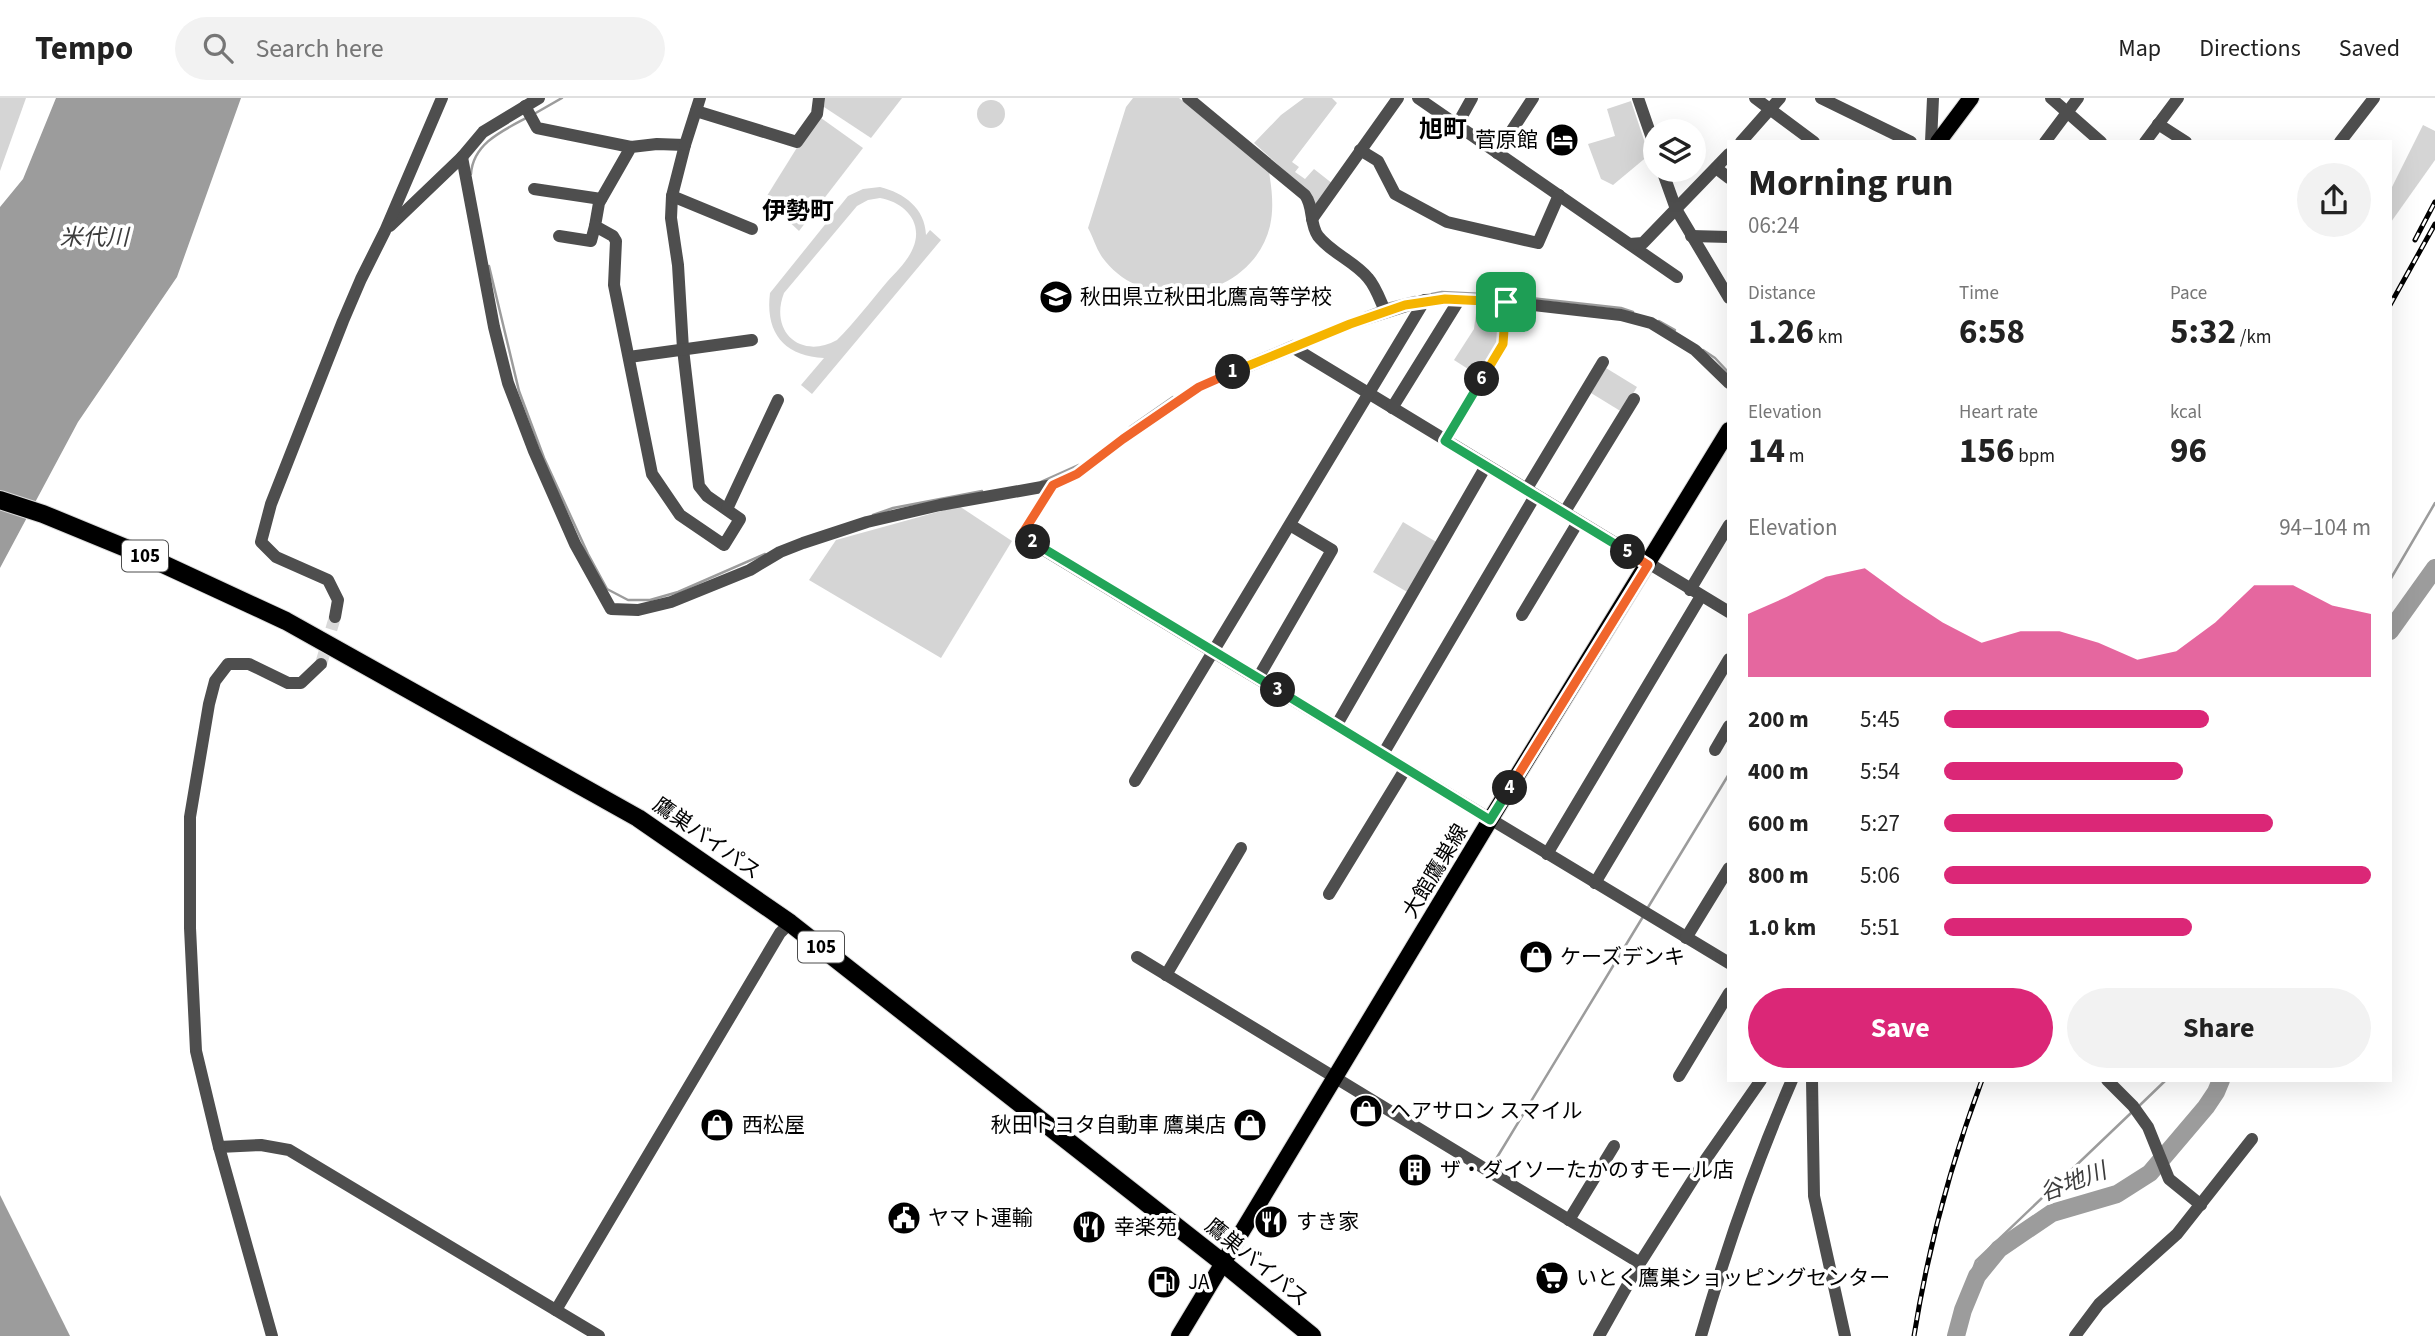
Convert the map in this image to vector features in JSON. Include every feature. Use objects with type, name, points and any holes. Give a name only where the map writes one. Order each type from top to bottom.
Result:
[{"type":"highway","name":"鷹巣バイパス","points":[[0,500],[43,514],[150,558],[286,621],[638,818],[790,923],[1312,1336]]},
{"type":"main road","points":[[1940,140],[1971,98]]},
{"type":"main road","name":"大館鷹巣線","points":[[1180,1336],[1490,820],[1727,433]]},
{"type":"street","points":[[335,617],[338,600],[328,580],[276,557],[261,542],[271,504],[343,321],[385,232],[442,98]]},
{"type":"street","points":[[385,232],[462,157],[483,132],[529,114],[539,98]]},
{"type":"street","points":[[595,226],[613,236],[616,242],[614,285],[652,474],[680,515],[724,545],[740,519],[707,496],[699,486],[671,218],[673,196],[698,104],[797,142],[817,114],[819,98]]},
{"type":"street","points":[[1188,98],[1202,102],[1305,195],[1310,201],[1311,219],[1317,234],[1367,276],[1384,308]]},
{"type":"street","points":[[1311,219],[1398,98]]},
{"type":"street","points":[[1418,98],[1677,277]]},
{"type":"street","points":[[1457,125],[1472,98]]},
{"type":"street","points":[[1497,153],[1534,98]]},
{"type":"street","points":[[1638,98],[1645,119]]},
{"type":"street","points":[[1755,98],[1811,140]]},
{"type":"street","points":[[1743,140],[1780,98]]},
{"type":"street","points":[[1821,98],[1907,140]]},
{"type":"street","points":[[1931,140],[1933,98]]},
{"type":"street","points":[[2051,98],[2099,140]]},
{"type":"street","points":[[2046,140],[2078,98]]},
{"type":"street","points":[[2146,140],[2178,98]]},
{"type":"street","points":[[2342,140],[2374,98]]},
{"type":"street","points":[[529,114],[537,128],[631,147],[685,145]]},
{"type":"street","points":[[2158,124],[2183,140]]},
{"type":"street","points":[[559,236],[592,241],[601,199],[631,147]]},
{"type":"street","points":[[1360,150],[1378,161],[1395,194],[1447,222],[1518,239],[1538,243],[1559,195]]},
{"type":"street","points":[[1630,244],[1643,243],[1727,156]]},
{"type":"street","points":[[462,157],[484,276],[508,383],[534,452],[575,544],[611,609],[638,610],[671,602],[750,570],[780,552],[867,522],[940,505],[1053,485],[1077,474],[1199,387],[1384,308],[1425,300],[1459,300],[1506,302],[1621,315],[1651,323],[1695,350],[1727,381]]},
{"type":"street","points":[[1716,168],[1727,176]]},
{"type":"street","points":[[1666,182],[1676,209],[1727,295]]},
{"type":"street","points":[[534,189],[601,199]]},
{"type":"street","points":[[673,196],[752,229]]},
{"type":"street","points":[[1692,236],[1727,237]]},
{"type":"street","points":[[1135,781],[1425,300]]},
{"type":"street","points":[[1392,408],[1459,300]]},
{"type":"street","points":[[1445,441],[1503,344],[1506,302]]},
{"type":"street","points":[[629,357],[752,340]]},
{"type":"street","points":[[1294,348],[1727,611]]},
{"type":"street","points":[[1383,754],[1603,362]]},
{"type":"street","points":[[1564,513],[1634,399]]},
{"type":"street","points":[[727,509],[778,400]]},
{"type":"street","points":[[1336,726],[1486,466]]},
{"type":"street","points":[[1053,485],[1021,536],[1727,962]]},
{"type":"street","points":[[1522,615],[1578,522]]},
{"type":"street","points":[[1258,678],[1332,550],[1290,525]]},
{"type":"street","points":[[1547,854],[1696,593],[1727,529]]},
{"type":"street","points":[[1595,883],[1727,662]]},
{"type":"street","points":[[272,1336],[219,1147],[196,1051],[190,915],[190,817],[209,704],[215,681],[228,664],[249,664],[288,683],[301,684],[321,664]]},
{"type":"street","points":[[1715,750],[1727,729]]},
{"type":"street","points":[[1329,894],[1406,768]]},
{"type":"street","points":[[1166,975],[1241,848]]},
{"type":"street","points":[[1686,938],[1727,871]]},
{"type":"street","points":[[556,1310],[780,933],[790,923]]},
{"type":"street","points":[[1138,957],[1640,1263]]},
{"type":"street","points":[[1679,1076],[1727,996]]},
{"type":"street","points":[[1599,1336],[1640,1263],[1722,1134],[1760,1082]]},
{"type":"street","points":[[1701,1336],[1720,1273],[1791,1082]]},
{"type":"street","points":[[1812,1082],[1814,1196],[1845,1336]]},
{"type":"street","points":[[2109,1082],[2137,1111],[2153,1136],[2169,1179],[2201,1205]]},
{"type":"street","points":[[2075,1336],[2099,1304],[2177,1234],[2252,1139]]},
{"type":"street","points":[[219,1147],[261,1145],[289,1150],[599,1336]]},
{"type":"street","points":[[1569,1220],[1614,1146]]},
{"type":"shaded area","points":[[0,98],[26,98],[0,171]]},
{"type":"shaded area","points":[[825,98],[902,98],[871,138],[824,107]]},
{"type":"shaded area","points":[[1133,98],[1179,98],[1269,172],[1272,199],[1270,226],[1259,251],[1242,271],[1221,284],[1196,292],[1170,294],[1144,288],[1121,276],[1098,250],[1088,228],[1126,107]]},
{"type":"shaded area","points":[[1304,98],[1332,98],[1337,103],[1292,162],[1299,167],[1295,172],[1305,179],[1314,169],[1333,184],[1314,210],[1306,190],[1254,143],[1281,115]]},
{"type":"shaded area","points":[[991,100],[1001,104],[1005,114],[1001,124],[991,128],[981,124],[977,114],[981,104]]},
{"type":"shaded area","points":[[1631,101],[1643,137],[1643,160],[1613,185],[1601,179],[1588,144],[1615,136],[1607,109]]},
{"type":"shaded area","points":[[821,118],[863,148],[799,231],[765,199],[798,146]]},
{"type":"shaded area","points":[[2423,125],[2435,131],[2435,160],[2392,221],[2392,187]]},
{"type":"shaded area","points":[[880,187],[905,198],[922,217],[926,235],[930,230],[941,240],[812,394],[801,385],[824,358],[798,353],[780,340],[771,320],[770,293],[848,196],[863,189]],"holes":[[[868,200],[889,200],[910,215],[916,230],[913,248],[902,266],[837,340],[811,347],[791,339],[781,320],[780,307],[784,293],[857,206]]]},
{"type":"shaded area","points":[[1477,305],[1503,305],[1500,342],[1479,376],[1454,360],[1474,329]]},
{"type":"shaded area","points":[[1606,368],[1637,387],[1622,412],[1591,393]]},
{"type":"shaded area","points":[[959,506],[1012,541],[941,658],[809,580],[836,540]]},
{"type":"shaded area","points":[[1403,522],[1438,543],[1409,593],[1373,572]]},
{"type":"water","name":"米代川","points":[[56,98],[241,98],[177,277],[78,422],[0,568],[0,207],[23,179]]},
{"type":"water","points":[[0,1195],[70,1336],[0,1336]]},
{"type":"waterway","points":[[534,114],[562,98]]},
{"type":"waterway","points":[[471,174],[477,154],[484,146],[528,117]]},
{"type":"waterway","points":[[489,266],[519,391],[544,458],[607,589],[628,600],[650,600],[678,592],[765,554]]},
{"type":"waterway","points":[[1432,294],[1442,292],[1503,295],[1621,308],[1633,312]]},
{"type":"waterway","points":[[1387,304],[1415,297]]},
{"type":"waterway","points":[[1365,313],[1378,308]]},
{"type":"waterway","points":[[1659,321],[1675,330]]},
{"type":"waterway","points":[[1232,367],[1293,341]]},
{"type":"waterway","points":[[1703,350],[1727,371]]},
{"type":"waterway","points":[[1130,427],[1173,397]]},
{"type":"waterway","points":[[1041,482],[1079,465]]},
{"type":"waterway","points":[[873,515],[893,508],[982,491]]},
{"type":"waterway","points":[[2392,577],[2435,503]]},
{"type":"waterway","name":"谷地川","points":[[2392,628],[2435,568]]},
{"type":"waterway","points":[[1647,909],[1727,777]]},
{"type":"waterway","points":[[1493,1164],[1644,915]]},
{"type":"waterway","points":[[2139,1106],[2164,1082]]},
{"type":"waterway","name":"谷地川","points":[[1956,1336],[1977,1276],[1999,1249],[2052,1213],[2117,1194],[2150,1173],[2206,1107],[2220,1082]]},
{"type":"waterway","points":[[1949,1336],[1976,1261],[2131,1113]]},
{"type":"tunnel","points":[[321,664],[335,617]]},
{"type":"railway","points":[[2415,240],[2435,202]]},
{"type":"railway","points":[[2392,301],[2435,224]]},
{"type":"railway","points":[[1914,1336],[1942,1206],[1981,1082]]},
{"type":"place","name":"菅原館","points":[[1562,140]]},
{"type":"place","name":"秋田県立秋田北鷹高等学校","points":[[1056,297]]},
{"type":"place","name":"ケーズデンキ","points":[[1536,957]]},
{"type":"place","name":"ヘアサロン スマイル","points":[[1366,1111]]},
{"type":"place","name":"西松屋","points":[[717,1125]]},
{"type":"place","name":"秋田トヨタ自動車 鷹巣店","points":[[1250,1125]]},
{"type":"place","name":"ザ・ダイソーたかのすモール店","points":[[1415,1170]]},
{"type":"place","name":"ヤマト運輸","points":[[904,1218]]},
{"type":"place","name":"すき家","points":[[1271,1222]]},
{"type":"place","name":"幸楽苑","points":[[1089,1227]]},
{"type":"place","name":"いとく鷹巣ショッピングセンター","points":[[1552,1278]]},
{"type":"place","name":"JA","points":[[1164,1282]]},
{"type":"district","name":"旭町","points":[[1443,129]]},
{"type":"district","name":"伊勢町","points":[[798,211]]},
{"type":"route","points":[[1445,299],[1506,302],[1503,344],[1445,441],[1648,565],[1490,820],[1021,536],[1053,485],[1077,474],[1199,387],[1252,363],[1405,305],[1445,299]]}]
